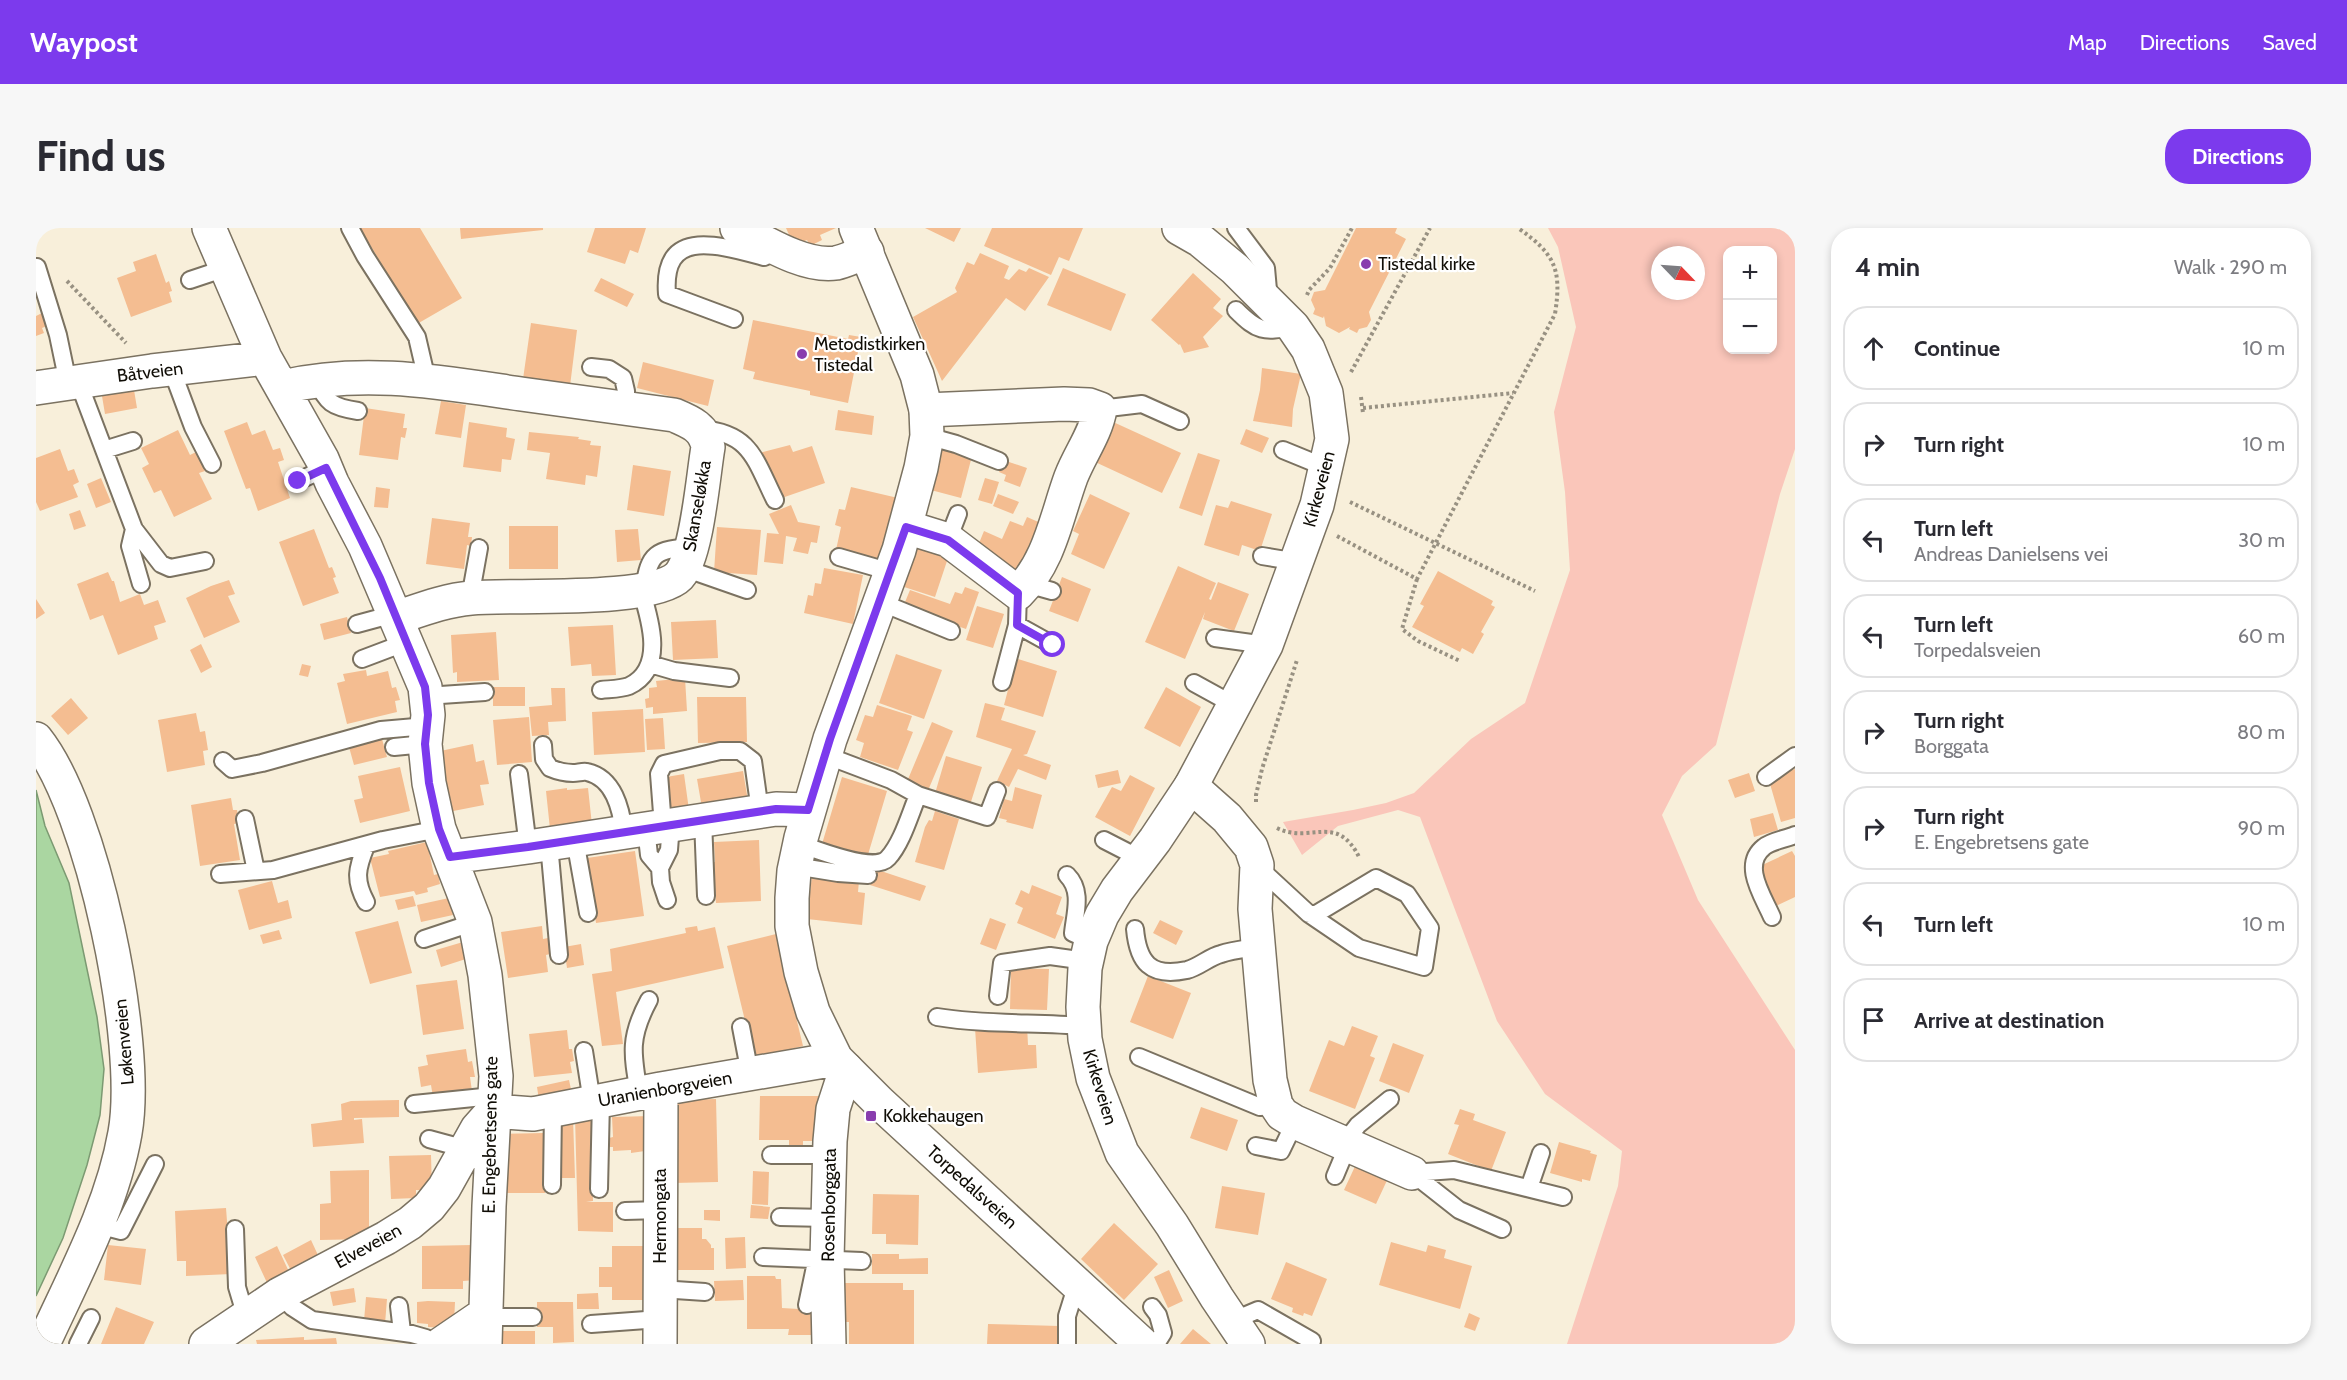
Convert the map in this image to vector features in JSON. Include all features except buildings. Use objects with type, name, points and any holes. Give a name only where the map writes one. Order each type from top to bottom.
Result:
[{"type":"street","name":"E. Engebretsens gate","points":[[209,228],[265,358],[282,387],[312,474],[375,567],[425,687],[418,728],[429,783],[445,843],[475,922],[485,975],[496,1076],[493,1103],[485,1325]]},
{"type":"street","points":[[737,228],[780,250],[822,262],[836,263],[862,240]]},
{"type":"street","name":"Kirkeveien","points":[[1179,228],[1200,240],[1269,301],[1293,327],[1308,349],[1326,393],[1332,439],[1317,505],[1266,645],[1191,786],[1117,890],[1102,915],[1089,951],[1083,1007],[1093,1078],[1122,1153],[1172,1225],[1240,1332]]},
{"type":"street","name":"Torpedalsveien","points":[[862,240],[917,375],[926,423],[921,468],[906,527],[825,755],[797,855],[792,926],[801,972],[813,1012],[841,1064],[1142,1344]]},
{"type":"street","name":"Båtveien","points":[[36,387],[265,358]]},
{"type":"street","points":[[282,387],[316,379],[359,377],[427,380],[674,415],[691,422],[700,429]]},
{"type":"street","points":[[906,527],[953,527],[1033,589],[1071,477],[1098,421],[1100,409],[1089,405],[1064,404],[926,423]]},
{"type":"street","name":"Skanseløkka","points":[[399,624],[432,606],[537,587],[643,589],[670,582],[679,576],[688,557],[708,447],[706,436],[700,429]]},
{"type":"street","name":"Løkenveien","points":[[36,739],[60,781],[74,813],[92,869],[120,991],[126,1041],[128,1109],[125,1134],[98,1224],[43,1344]]},
{"type":"street","points":[[1191,786],[1227,818],[1251,847],[1257,865],[1255,909],[1270,1080],[1285,1113],[1346,1144],[1412,1173]]},
{"type":"street","points":[[445,843],[551,844],[760,811],[808,810]]},
{"type":"street","name":"Uranienborgveien","points":[[493,1103],[533,1113],[750,1074],[841,1064]]},
{"type":"street","name":"Rosenborggata","points":[[829,1344],[822,1259],[827,1218],[833,1109],[841,1064]]},
{"type":"street","name":"Hermongata","points":[[650,1091],[661,1210],[660,1317]]},
{"type":"street","name":"Elveveien","points":[[206,1344],[280,1294],[387,1238],[410,1223],[429,1207],[444,1188],[493,1103]]},
{"type":"street","points":[[441,1344],[485,1325]]},
{"type":"lane","points":[[350,228],[364,256],[417,337],[427,380]]},
{"type":"lane","points":[[1236,228],[1266,268],[1269,301]]},
{"type":"lane","points":[[734,319],[667,294],[666,274],[672,252],[684,242],[704,241],[764,256],[780,250]]},
{"type":"lane","points":[[37,267],[73,382],[104,450],[134,529],[161,564],[170,568],[205,561]]},
{"type":"lane","points":[[190,280],[226,268]]},
{"type":"lane","points":[[1236,310],[1249,323],[1267,332],[1293,327]]},
{"type":"lane","points":[[591,367],[609,369],[623,378],[626,408]]},
{"type":"lane","points":[[161,370],[212,464]]},
{"type":"lane","points":[[316,379],[324,398],[341,408],[357,411]]},
{"type":"lane","points":[[1100,409],[1142,404],[1180,421]]},
{"type":"lane","points":[[926,423],[956,444],[999,461]]},
{"type":"lane","points":[[700,429],[718,430],[738,439],[750,450],[774,500]]},
{"type":"lane","points":[[104,450],[133,441]]},
{"type":"lane","points":[[1283,450],[1327,468]]},
{"type":"lane","points":[[134,529],[130,546],[141,584]]},
{"type":"lane","points":[[470,598],[479,548]]},
{"type":"lane","points":[[1262,556],[1298,562]]},
{"type":"lane","points":[[688,557],[747,590]]},
{"type":"lane","points":[[839,557],[951,631]]},
{"type":"lane","points":[[601,690],[628,687],[642,677],[650,664],[652,646],[650,621],[643,589]]},
{"type":"lane","points":[[1002,682],[1017,625],[1033,589]]},
{"type":"lane","points":[[357,624],[399,624]]},
{"type":"lane","points":[[362,659],[399,624]]},
{"type":"lane","points":[[1017,625],[1053,645]]},
{"type":"lane","points":[[1215,638],[1266,645]]},
{"type":"lane","points":[[650,664],[674,671],[730,678]]},
{"type":"lane","points":[[1194,682],[1234,705]]},
{"type":"lane","points":[[222,761],[232,769],[381,730],[418,728],[485,692]]},
{"type":"lane","points":[[543,745],[544,759],[550,768],[573,773],[586,771],[606,782],[621,811],[661,826],[706,896]]},
{"type":"lane","points":[[667,900],[661,882],[660,868],[669,850],[661,826],[659,774],[664,764],[720,752],[740,751],[753,760],[760,811]]},
{"type":"lane","points":[[825,755],[891,780],[918,795],[987,817],[997,791]]},
{"type":"lane","points":[[1766,777],[1795,756]]},
{"type":"lane","points":[[519,774],[551,844],[588,913]]},
{"type":"lane","points":[[797,855],[877,864],[888,860],[918,795]]},
{"type":"lane","points":[[245,819],[256,871]]},
{"type":"lane","points":[[660,868],[649,855],[661,826]]},
{"type":"lane","points":[[1772,917],[1753,873],[1754,860],[1764,846],[1795,836]]},
{"type":"lane","points":[[220,874],[273,870],[383,840],[445,843]]},
{"type":"lane","points":[[1104,840],[1141,859]]},
{"type":"lane","points":[[551,844],[559,955]]},
{"type":"lane","points":[[366,846],[360,860],[357,886],[366,902]]},
{"type":"lane","points":[[797,855],[838,873],[868,875]]},
{"type":"lane","points":[[1257,865],[1309,914],[1359,948],[1424,967],[1430,928],[1407,894],[1376,878],[1316,914],[1309,914]]},
{"type":"lane","points":[[1067,875],[1074,882],[1078,897],[1073,933],[1089,951]]},
{"type":"lane","points":[[424,939],[475,922]]},
{"type":"lane","points":[[1135,929],[1137,950],[1147,965],[1165,971],[1187,970],[1219,954],[1258,946]]},
{"type":"lane","points":[[998,996],[1002,963],[1089,951]]},
{"type":"lane","points":[[649,1000],[639,1019],[632,1053],[650,1091]]},
{"type":"lane","points":[[937,1017],[991,1023],[1033,1022],[1084,1026]]},
{"type":"lane","points":[[741,1027],[750,1074]]},
{"type":"lane","points":[[584,1051],[596,1101],[599,1189]]},
{"type":"lane","points":[[1139,1057],[1260,1107],[1285,1113],[1281,1151],[1256,1146]]},
{"type":"lane","points":[[1335,1176],[1346,1144],[1358,1125],[1390,1100]]},
{"type":"lane","points":[[414,1104],[493,1103]]},
{"type":"lane","points":[[552,1185],[553,1109]]},
{"type":"lane","points":[[429,1139],[444,1145],[466,1149]]},
{"type":"lane","points":[[1529,1188],[1541,1154]]},
{"type":"lane","points":[[771,1155],[829,1155]]},
{"type":"lane","points":[[98,1224],[122,1231],[155,1164]]},
{"type":"lane","points":[[1412,1173],[1454,1170],[1563,1197]]},
{"type":"lane","points":[[1412,1173],[1459,1210],[1502,1229]]},
{"type":"lane","points":[[625,1211],[661,1210]]},
{"type":"lane","points":[[780,1217],[827,1218]]},
{"type":"lane","points":[[235,1229],[237,1287],[246,1317]]},
{"type":"lane","points":[[763,1257],[862,1261]]},
{"type":"lane","points":[[807,1305],[822,1259]]},
{"type":"lane","points":[[1067,1344],[1067,1316],[1077,1284]]},
{"type":"lane","points":[[591,1324],[660,1317],[705,1292]]},
{"type":"lane","points":[[280,1294],[292,1307],[312,1320],[402,1332],[426,1338],[433,1344]]},
{"type":"lane","points":[[399,1306],[402,1332]]},
{"type":"lane","points":[[1152,1307],[1158,1315],[1163,1333],[1156,1344]]},
{"type":"lane","points":[[1240,1332],[1258,1310],[1312,1341]]},
{"type":"lane","points":[[485,1325],[533,1317]]},
{"type":"lane","points":[[78,1344],[91,1318]]},
{"type":"path","points":[[1350,374],[1430,228]]},
{"type":"path","points":[[1460,661],[1418,641],[1402,629],[1417,579],[1555,314],[1557,279],[1553,262],[1544,248],[1518,228]]},
{"type":"path","points":[[60,273],[161,370]]},
{"type":"path","points":[[1364,408],[1514,393]]},
{"type":"path","points":[[1344,499],[1535,591]]},
{"type":"path","points":[[1332,544],[1335,535],[1417,579]]},
{"type":"path","points":[[1257,808],[1256,795],[1262,769],[1299,654]]},
{"type":"path","points":[[1274,826],[1282,831],[1296,833],[1320,832],[1342,835],[1354,847],[1370,882]]},
{"type":"shaded area","points":[[1548,228],[1795,228],[1795,449],[1780,494],[1716,745],[1682,776],[1662,815],[1698,900],[1795,1050],[1795,1344],[1567,1344],[1618,1186],[1622,1151],[1545,1094],[1497,1021],[1420,817],[1398,810],[1338,826],[1302,855],[1283,822],[1386,803],[1414,793],[1471,739],[1525,703],[1570,570],[1565,492],[1554,412],[1576,327],[1558,247]]},
{"type":"shaded area","points":[[36,790],[45,826],[69,883],[97,1017],[104,1069],[100,1115],[87,1165],[63,1238],[36,1296]]},
{"type":"place","name":"Tistedal kirke","points":[[1366,264]]},
{"type":"place","name":"Metodistkirken Tistedal","points":[[802,354]]},
{"type":"place","name":"Kokkehaugen","points":[[871,1116]]},
{"type":"route","points":[[298,481],[326,468],[380,578],[415,661],[425,687],[428,715],[425,744],[429,783],[439,829],[450,857],[776,809],[808,810],[830,739],[906,527],[948,540],[1018,593],[1017,625],[1053,645]]}]
